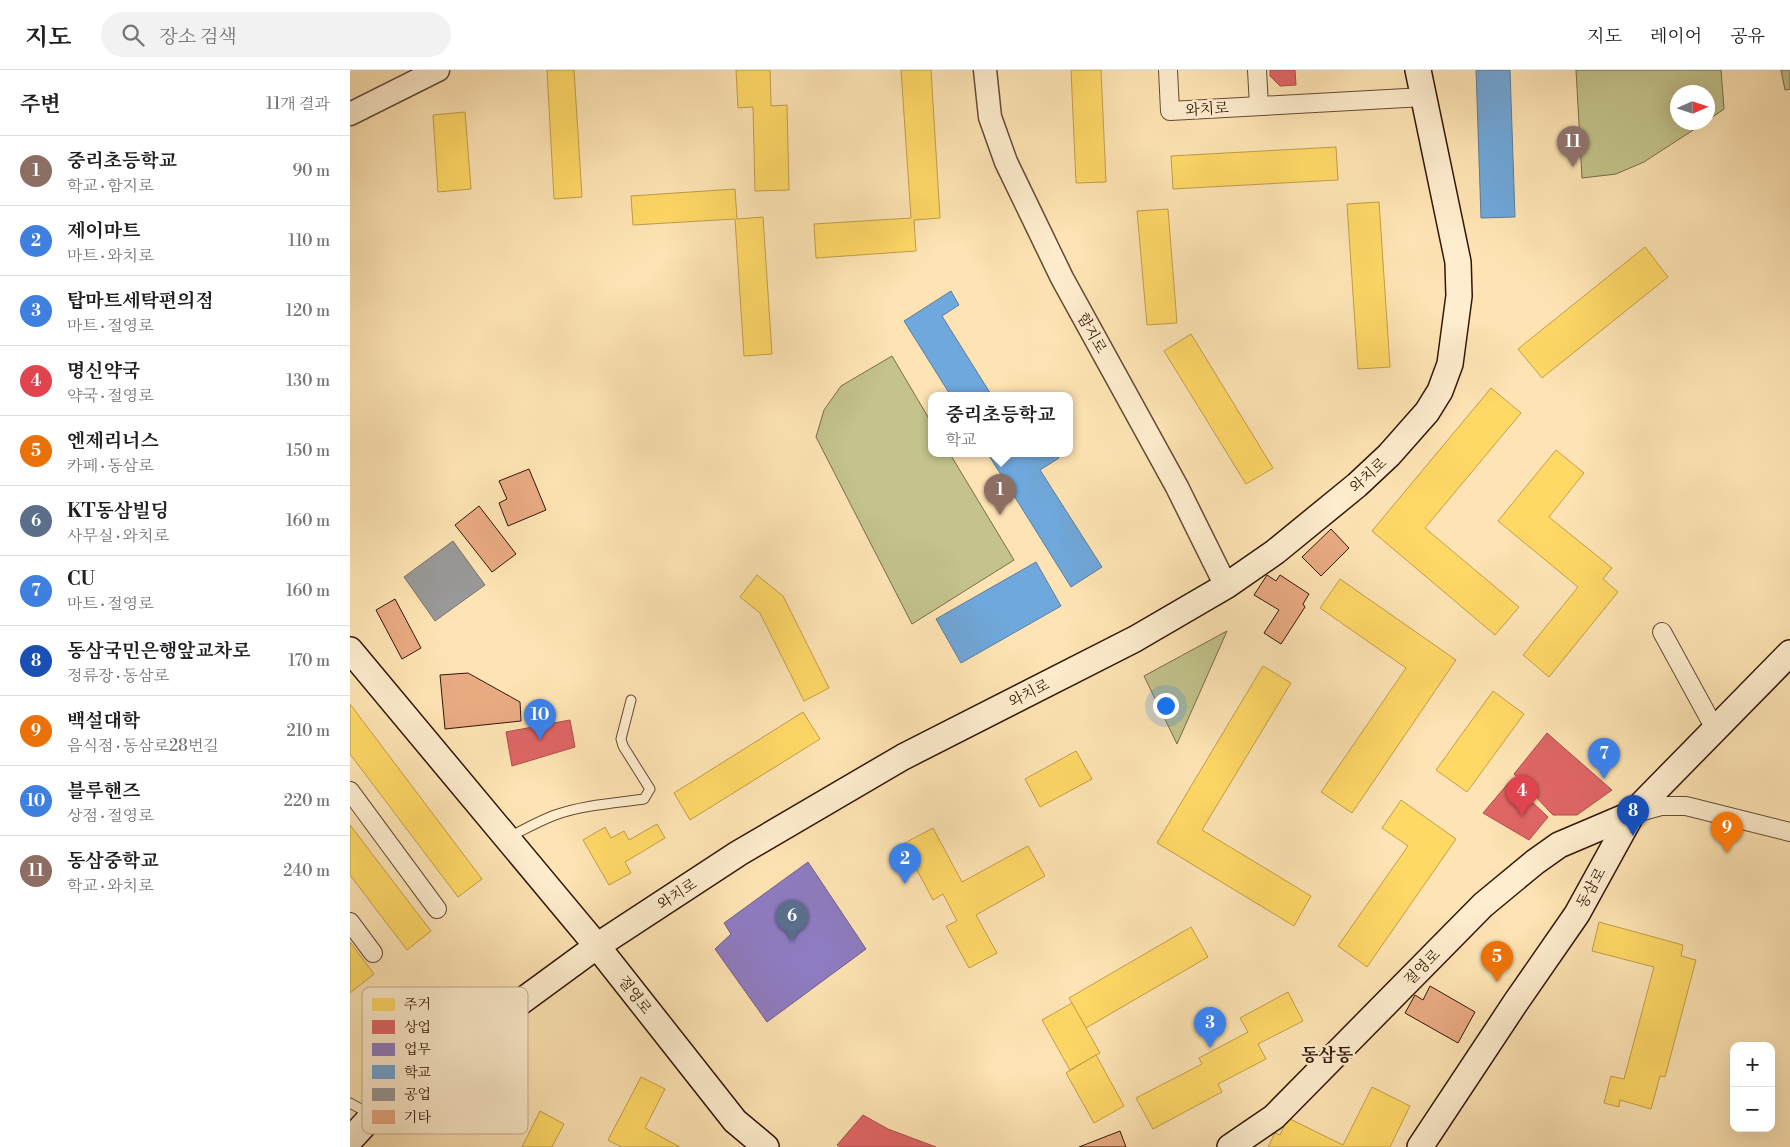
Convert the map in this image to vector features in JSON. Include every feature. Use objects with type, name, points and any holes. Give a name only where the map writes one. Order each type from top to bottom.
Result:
[{"type":"main road","name":"와치로","points":[[528,997],[597,946],[740,853],[903,757],[1135,639],[1226,586],[1275,552],[1390,456],[1427,412],[1440,391],[1450,364],[1459,296],[1458,262],[1418,70]]},
{"type":"main road","name":"절영로","points":[[350,650],[597,946],[735,1121],[766,1147]]},
{"type":"main road","name":"동삼로","points":[[1420,1147],[1577,914],[1632,814],[1790,653]]},
{"type":"main road","name":"절영로","points":[[1230,1147],[1274,1117],[1483,904],[1559,845],[1632,814]]},
{"type":"main road","name":"와치로","points":[[350,1140],[362,1126]]},
{"type":"street","points":[[350,114],[438,70]]},
{"type":"street","name":"함지로","points":[[985,70],[990,118],[1006,162],[1062,278],[1177,487],[1226,586]]},
{"type":"street","name":"와치로","points":[[1168,70],[1170,111],[1424,97]]},
{"type":"street","points":[[1257,70],[1259,106]]},
{"type":"street","points":[[1662,632],[1716,729]]},
{"type":"street","points":[[350,791],[437,909]]},
{"type":"street","points":[[1632,814],[1661,806],[1686,806],[1790,832]]},
{"type":"street","points":[[350,922],[373,953]]},
{"type":"lane","points":[[507,838],[557,814],[644,799],[650,789],[623,746],[621,739],[631,700]]},
{"type":"lane","points":[[350,1103],[362,1110]]},
{"type":"green space","points":[[1576,70],[1721,70],[1724,109],[1715,115],[1715,85],[1670,85],[1670,130],[1693,130],[1644,162],[1616,174],[1582,178]]},
{"type":"green space","points":[[1781,70],[1790,70],[1790,89],[1785,90]]},
{"type":"green space","points":[[892,356],[928,417],[928,457],[952,457],[1014,560],[912,624],[816,437],[824,410],[841,386]]},
{"type":"green space","points":[[1227,631],[1177,744],[1144,676]]},
{"type":"building: 주거","points":[[547,70],[574,70],[582,197],[554,199]]},
{"type":"building: 주거","points":[[736,70],[770,70],[771,106],[787,105],[789,190],[755,191],[753,107],[738,108]]},
{"type":"building: 주거","points":[[901,70],[931,70],[940,218],[914,220],[916,251],[816,258],[814,224],[911,218]]},
{"type":"building: 주거","points":[[1071,70],[1101,70],[1106,182],[1076,183]]},
{"type":"building: 주거","points":[[465,112],[471,189],[438,192],[433,115]]},
{"type":"building: 주거","points":[[1336,147],[1338,180],[1173,189],[1171,156]]},
{"type":"building: 주거","points":[[735,189],[737,219],[763,217],[772,354],[744,356],[735,219],[633,225],[631,196]]},
{"type":"building: 주거","points":[[1379,202],[1390,367],[1358,369],[1347,204]]},
{"type":"building: 주거","points":[[1168,209],[1177,323],[1147,325],[1137,211]]},
{"type":"building: 주거","points":[[1645,247],[1668,277],[1542,378],[1518,349]]},
{"type":"building: 주거","points":[[1191,334],[1273,468],[1246,484],[1164,351]]},
{"type":"building: 주거","points":[[1491,388],[1521,413],[1425,528],[1519,607],[1495,635],[1372,531]]},
{"type":"building: 주거","points":[[1556,450],[1584,473],[1549,517],[1612,568],[1603,579],[1618,592],[1549,677],[1523,655],[1578,587],[1498,521]]},
{"type":"building: 주거","points":[[757,575],[783,596],[829,688],[804,701],[760,613],[740,597]]},
{"type":"building: 주거","points":[[1340,579],[1456,660],[1352,813],[1321,792],[1406,668],[1320,608]]},
{"type":"building: 주거","points":[[1263,666],[1291,683],[1202,830],[1311,896],[1294,926],[1157,843]]},
{"type":"building: 주거","points":[[1493,691],[1524,714],[1467,792],[1436,770]]},
{"type":"building: 주거","points":[[350,704],[482,879],[458,897],[350,754]]},
{"type":"building: 주거","points":[[803,712],[820,739],[690,820],[674,793]]},
{"type":"building: 주거","points":[[1076,751],[1092,779],[1040,807],[1025,779]]},
{"type":"building: 주거","points":[[1401,800],[1456,839],[1367,967],[1338,946],[1408,846],[1382,828]]},
{"type":"building: 주거","points":[[657,824],[665,838],[625,862],[631,873],[609,885],[583,840],[605,827],[611,838],[624,831],[629,840]]},
{"type":"building: 주거","points":[[350,825],[431,931],[407,950],[350,875]]},
{"type":"building: 주거","points":[[933,828],[962,882],[1028,846],[1045,876],[976,915],[997,953],[969,968],[946,926],[957,921],[943,894],[933,900],[903,844]]},
{"type":"building: 주거","points":[[1599,922],[1683,945],[1681,956],[1696,960],[1665,1077],[1660,1076],[1651,1109],[1620,1100],[1619,1107],[1604,1103],[1611,1076],[1624,1079],[1654,967],[1592,951]]},
{"type":"building: 주거","points":[[1191,927],[1208,957],[1086,1028],[1069,998]]},
{"type":"building: 주거","points":[[350,942],[374,974],[350,993]]},
{"type":"building: 주거","points":[[1288,992],[1303,1021],[1258,1044],[1266,1059],[1218,1084],[1222,1092],[1153,1129],[1136,1098],[1202,1064],[1199,1058],[1248,1032],[1240,1018]]},
{"type":"building: 주거","points":[[1072,1003],[1100,1053],[1070,1070],[1042,1020]]},
{"type":"building: 주거","points":[[1096,1055],[1124,1106],[1094,1123],[1066,1073]]},
{"type":"building: 주거","points":[[641,1077],[665,1089],[645,1128],[680,1147],[621,1147],[608,1140]]},
{"type":"building: 주거","points":[[1372,1087],[1410,1106],[1390,1147],[1268,1147],[1275,1133],[1280,1135],[1288,1118],[1343,1145]]},
{"type":"building: 주거","points":[[540,1111],[564,1124],[552,1147],[522,1147]]},
{"type":"building: 상업","points":[[1270,70],[1295,70],[1296,85],[1280,86],[1270,76]]},
{"type":"building: 상업","points":[[570,720],[575,747],[512,766],[506,732]]},
{"type":"building: 상업","points":[[1547,733],[1612,790],[1577,815],[1553,815],[1514,774]]},
{"type":"building: 상업","points":[[1510,781],[1548,817],[1529,840],[1483,813]]},
{"type":"building: 상업","points":[[863,1115],[888,1129],[936,1147],[840,1147],[837,1145]]},
{"type":"building: 업무","points":[[808,862],[866,949],[767,1022],[715,949],[731,934],[724,923]]},
{"type":"building: 학교","points":[[1476,70],[1510,70],[1515,217],[1481,218]]},
{"type":"building: 학교","points":[[951,291],[959,305],[942,316],[990,392],[948,392],[904,321]]},
{"type":"building: 학교","points":[[990,457],[1058,457],[1040,470],[1102,567],[1071,587]]},
{"type":"building: 학교","points":[[1036,562],[1061,606],[961,663],[936,619]]},
{"type":"building: 공업","points":[[453,541],[485,585],[435,621],[404,577]]},
{"type":"building: 기타","points":[[529,469],[546,510],[508,526],[499,503],[507,499],[499,481]]},
{"type":"building: 기타","points":[[479,506],[516,554],[492,572],[455,525]]},
{"type":"building: 기타","points":[[1331,529],[1349,548],[1321,576],[1302,557]]},
{"type":"building: 기타","points":[[1267,575],[1276,581],[1280,575],[1309,594],[1303,604],[1305,607],[1281,644],[1264,633],[1279,610],[1254,595]]},
{"type":"building: 기타","points":[[395,599],[421,648],[402,659],[376,610]]},
{"type":"building: 기타","points":[[468,673],[520,702],[521,721],[445,729],[440,675]]},
{"type":"building: 기타","points":[[1430,986],[1475,1012],[1458,1043],[1405,1013],[1415,995],[1423,1000]]},
{"type":"building: 기타","points":[[1120,1131],[1126,1147],[1079,1147]]},
{"type":"place","name":"동삼중학교","points":[[1573,167]]},
{"type":"place","name":"중리초등학교","points":[[1000,515]]},
{"type":"place","name":"블루핸즈","points":[[540,740]]},
{"type":"place","name":"CU","points":[[1604,779]]},
{"type":"place","name":"명신약국","points":[[1522,816]]},
{"type":"place","name":"동삼국민은행앞교차로","points":[[1633,836]]},
{"type":"place","name":"백설대학","points":[[1727,853]]},
{"type":"place","name":"제이마트","points":[[905,884]]},
{"type":"place","name":"KT동삼빌딩","points":[[792,941]]},
{"type":"place","name":"엔제리너스","points":[[1497,982]]},
{"type":"place","name":"탑마트세탁편의점","points":[[1210,1048]]},
{"type":"district","name":"동삼동","points":[[1327,1055]]}]
